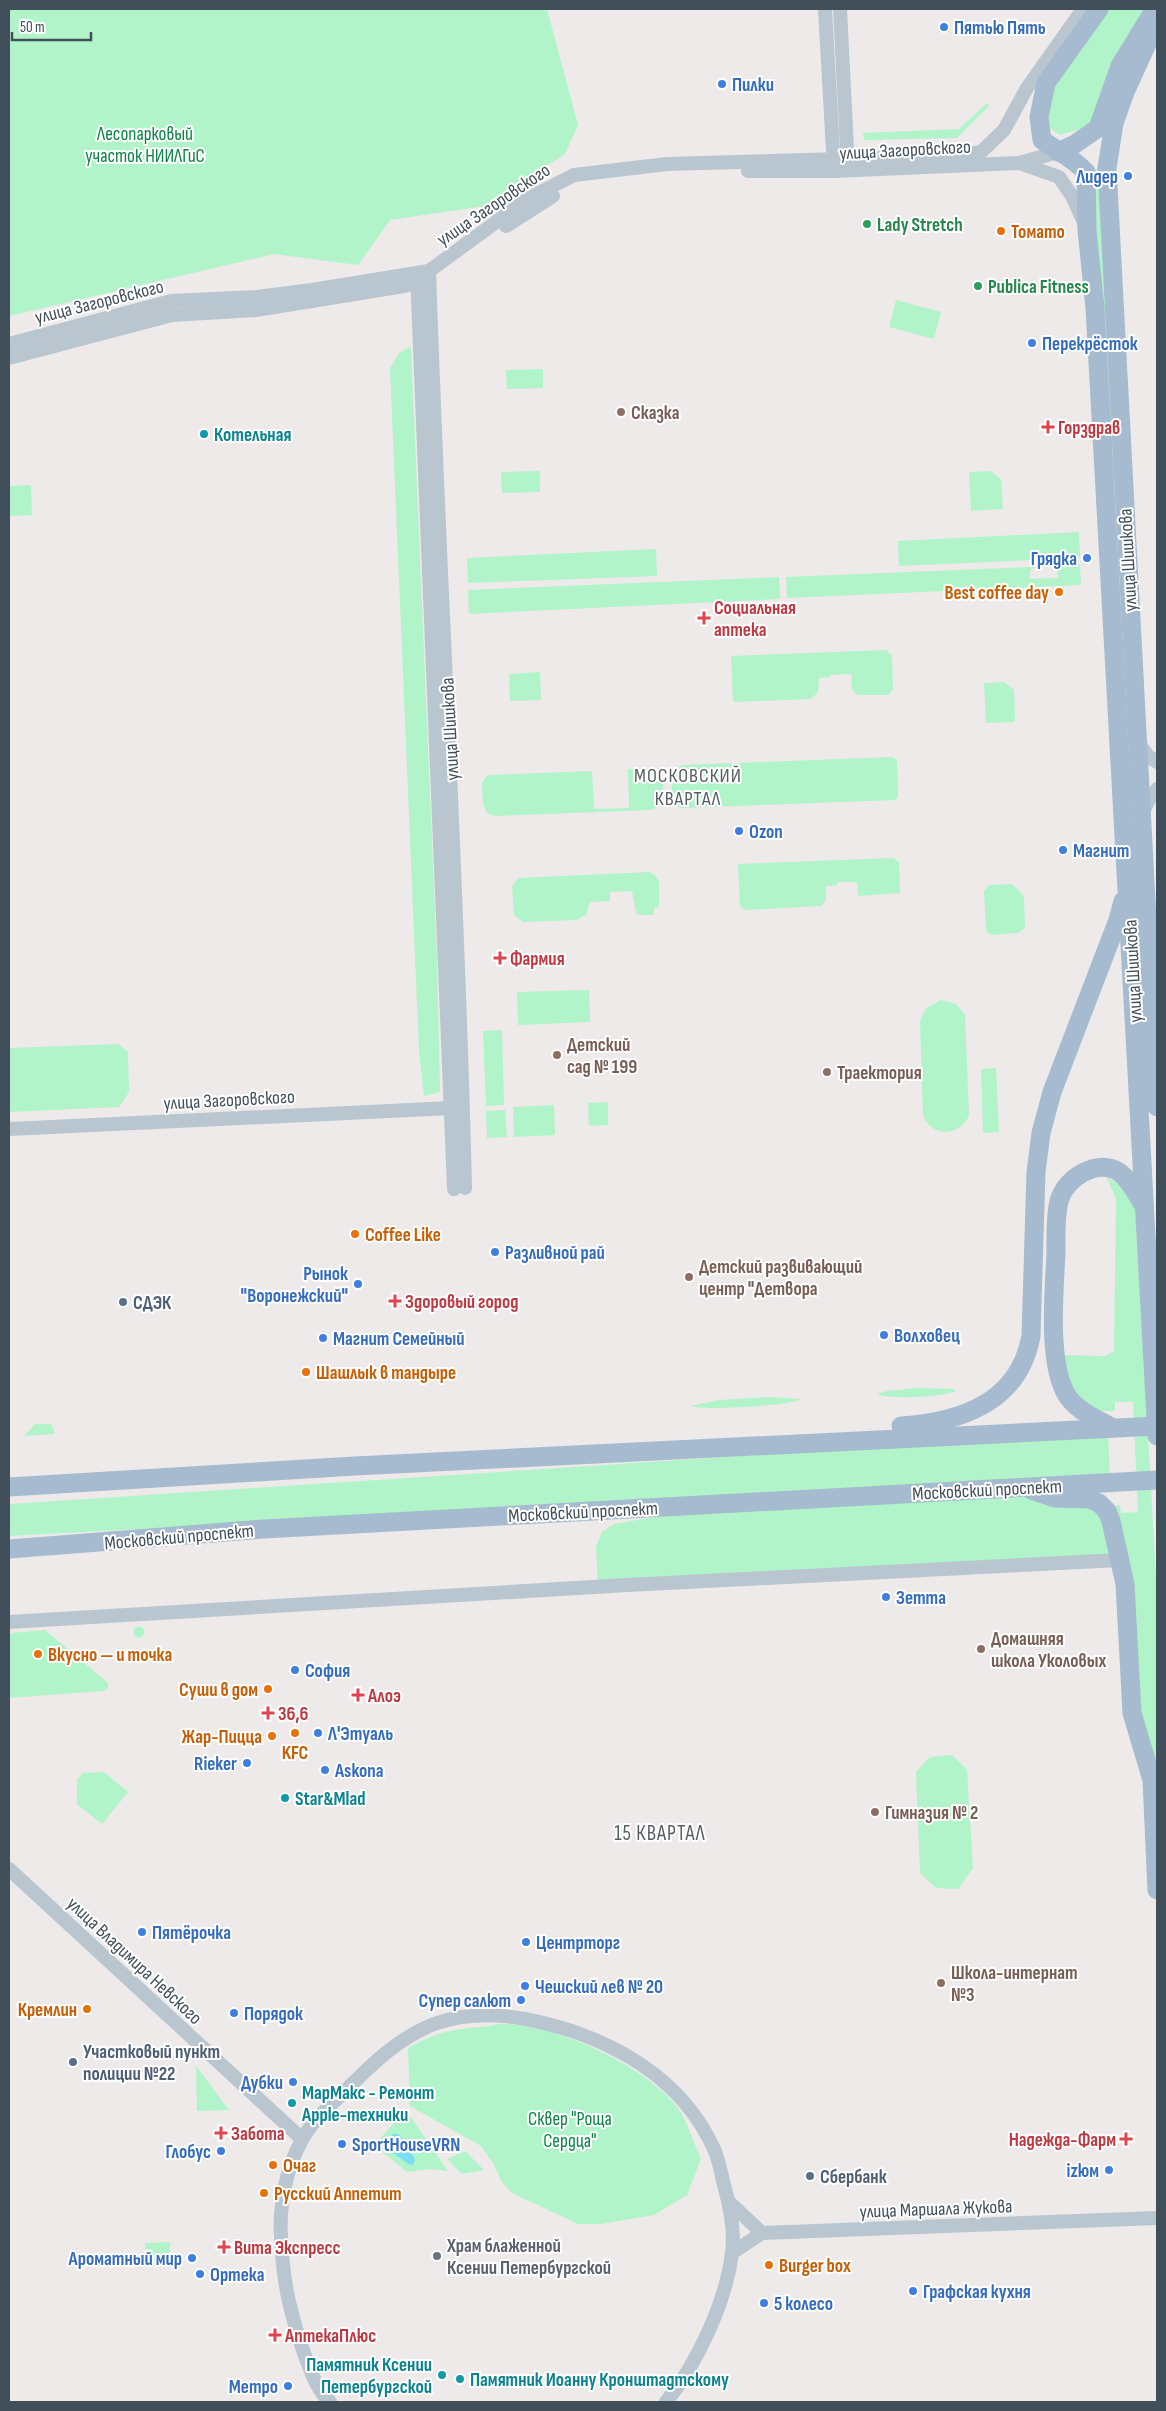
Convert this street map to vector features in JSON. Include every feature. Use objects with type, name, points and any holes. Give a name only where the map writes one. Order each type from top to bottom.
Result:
[{"type":"main road","name":"улица Шишкова","points":[[1099,9],[1046,83],[1039,117],[1042,140],[1058,152],[1076,161],[1086,172],[1087,230],[1114,482]]},
{"type":"main road","points":[[1107,168],[1098,150],[1098,128],[1120,66],[1155,9]]},
{"type":"main road","name":"улица Шишкова","points":[[1157,22],[1125,92],[1117,115],[1107,168],[1114,482],[1128,886],[1157,1436]]},
{"type":"main road","points":[[1058,152],[1076,144],[1098,128]]},
{"type":"main road","name":"улица Шишкова","points":[[1118,558],[1137,740],[1157,1107]]},
{"type":"main road","points":[[769,1444],[830,1431],[924,1424],[945,1419],[987,1403],[1003,1392],[1014,1380],[1028,1352],[1031,1336],[1036,1172],[1041,1133],[1052,1092],[1118,920],[1128,886]]},
{"type":"main road","points":[[1146,905],[1157,930]]},
{"type":"main road","points":[[1113,1428],[1073,1403],[1066,1394],[1059,1376],[1056,1357],[1054,1289],[1057,1216],[1060,1199],[1068,1185],[1078,1174],[1092,1169],[1108,1168],[1119,1172],[1132,1186],[1144,1206]]},
{"type":"main road","points":[[9,1487],[769,1444],[1113,1428],[1157,1418]]},
{"type":"main road","name":"Московский проспект","points":[[9,1549],[264,1529],[1157,1480]]},
{"type":"main road","points":[[1022,1486],[1055,1498],[1089,1500],[1099,1503],[1107,1511],[1111,1521],[1125,1584],[1132,1714],[1152,1780],[1157,1890]]},
{"type":"street","points":[[825,9],[841,166]]},
{"type":"street","points":[[840,9],[841,166]]},
{"type":"street","name":"улица Загоровского","points":[[841,166],[981,152],[1004,130],[1027,88],[1083,9]]},
{"type":"street","points":[[1019,163],[1058,152]]},
{"type":"street","name":"улица Загоровского","points":[[9,358],[172,315],[256,310],[423,276],[529,198],[574,175],[667,164],[841,166],[1019,163],[1059,177],[1072,196],[1087,230]]},
{"type":"street","name":"улица Загоровского","points":[[9,344],[171,301],[257,297],[423,276]]},
{"type":"street","name":"улица Шишкова","points":[[423,276],[453,824],[465,1133],[460,1189],[452,1108],[423,276]]},
{"type":"street","points":[[1137,740],[1148,756],[1157,762]]},
{"type":"street","points":[[1141,816],[1157,789]]},
{"type":"street","name":"улица Загоровского","points":[[9,1128],[452,1108]]},
{"type":"street","points":[[9,1556],[29,1548]]},
{"type":"street","points":[[9,1622],[598,1587],[1120,1560]]},
{"type":"street","name":"улица Владимира Невского","points":[[9,1869],[302,2139]]},
{"type":"street","points":[[323,2400],[291,2318],[282,2275],[280,2222],[283,2195],[302,2139],[336,2100],[381,2057],[404,2039],[435,2024],[462,2016],[499,2015],[552,2025],[596,2039],[663,2079],[693,2111],[716,2151],[729,2202],[732,2253],[715,2316],[698,2354],[680,2385],[666,2402]]},
{"type":"street","points":[[729,2202],[762,2233],[732,2253]]},
{"type":"street","name":"улица Маршала Жукова","points":[[762,2233],[1157,2218]]},
{"type":"green space","name":"Лесопарковый участок НИИЛГиС","points":[[9,9],[547,9],[578,125],[565,154],[485,206],[390,220],[358,265],[274,254],[9,316]]},
{"type":"green space","points":[[1108,9],[1144,9],[1111,67],[1093,120],[1080,129],[1060,135],[1050,128],[1048,112],[1054,84]]},
{"type":"green space","points":[[987,103],[989,106],[957,138],[864,140],[863,133],[959,129]]},
{"type":"green space","points":[[1100,168],[1117,476],[1110,476],[1093,169]]},
{"type":"green space","points":[[896,300],[941,312],[934,339],[889,327]]},
{"type":"green space","points":[[411,347],[437,958],[440,1092],[424,1096],[419,1051],[390,368],[400,352]]},
{"type":"green space","points":[[543,369],[543,388],[507,389],[506,370]]},
{"type":"green space","points":[[540,471],[540,492],[502,493],[501,472]]},
{"type":"green space","points":[[990,471],[1001,479],[1003,509],[971,511],[969,472]]},
{"type":"green space","points":[[31,485],[32,515],[9,516],[9,486]]},
{"type":"green space","points":[[1079,532],[1080,558],[899,566],[898,541]]},
{"type":"green space","points":[[656,549],[657,576],[468,583],[467,558]]},
{"type":"green space","points":[[1052,562],[1057,565],[1080,564],[1081,585],[787,598],[786,577],[1031,567],[1037,563]],"holes":[[[1052,564],[1057,567],[1058,578],[1030,579],[1030,570],[1038,565]]]},
{"type":"green space","points":[[779,577],[780,599],[469,614],[468,590]]},
{"type":"green space","points":[[886,650],[892,655],[893,689],[888,695],[858,695],[852,690],[851,674],[830,675],[830,677],[819,678],[818,692],[811,699],[733,702],[731,656]]},
{"type":"green space","points":[[540,672],[541,700],[510,701],[509,674]]},
{"type":"green space","points":[[1004,682],[1014,690],[1015,722],[986,723],[984,683]]},
{"type":"green space","points":[[892,757],[897,760],[898,797],[895,800],[682,808],[678,807],[675,803],[672,793],[674,772],[676,768],[683,765]]},
{"type":"green space","points":[[651,768],[659,771],[661,774],[663,795],[660,804],[651,810],[495,816],[487,813],[483,804],[482,782],[488,775],[592,771],[594,809],[629,808],[628,769]]},
{"type":"green space","points":[[893,858],[899,862],[900,893],[858,896],[857,882],[837,882],[837,885],[826,886],[826,900],[821,906],[746,910],[740,906],[738,864]]},
{"type":"green space","points":[[649,872],[655,875],[659,882],[659,907],[654,908],[654,915],[640,915],[636,913],[632,891],[610,892],[610,901],[590,902],[586,915],[576,920],[523,922],[514,915],[512,886],[518,878]]},
{"type":"green space","points":[[1012,884],[1024,896],[1025,928],[1018,933],[990,935],[986,930],[984,891],[989,885]]},
{"type":"green space","points":[[589,990],[590,1022],[518,1025],[517,992]]},
{"type":"green space","points":[[941,1000],[956,1004],[965,1015],[969,1115],[960,1128],[946,1132],[932,1128],[923,1115],[920,1021],[926,1008]]},
{"type":"green space","points":[[502,1030],[504,1105],[486,1106],[483,1031]]},
{"type":"green space","points":[[118,1044],[128,1052],[129,1092],[119,1107],[9,1112],[9,1048]]},
{"type":"green space","points":[[996,1068],[999,1132],[983,1133],[981,1069]]},
{"type":"green space","points":[[608,1102],[608,1125],[589,1126],[588,1103]]},
{"type":"green space","points":[[554,1105],[555,1135],[514,1137],[513,1107]]},
{"type":"green space","points":[[505,1110],[507,1137],[487,1138],[486,1111]]},
{"type":"green space","points":[[1106,1176],[1121,1186],[1135,1206],[1157,1595],[1157,1775],[1141,1723],[1113,1506],[1120,1505],[1121,1513],[1138,1512],[1133,1402],[1115,1402],[1115,1411],[1093,1411],[1076,1398],[1062,1355],[1105,1356],[1114,1351],[1116,1200]]},
{"type":"green space","points":[[918,1388],[954,1389],[956,1391],[940,1395],[916,1397],[893,1397],[877,1394],[887,1391]]},
{"type":"green space","points":[[770,1397],[802,1399],[780,1404],[746,1407],[712,1408],[690,1406],[719,1400]]},
{"type":"green space","points":[[35,1424],[51,1424],[55,1434],[24,1436]]},
{"type":"green space","points":[[1108,1432],[1110,1477],[9,1536],[9,1504]]},
{"type":"green space","points":[[1022,1486],[1099,1503],[1120,1560],[598,1587],[596,1546],[602,1532],[614,1524],[683,1512]]},
{"type":"green space","points":[[139,1626],[145,1632],[139,1638],[133,1632]]},
{"type":"green space","points":[[45,1630],[108,1683],[108,1688],[103,1691],[9,1698],[9,1635],[12,1633]]},
{"type":"green space","points":[[952,1755],[967,1770],[973,1868],[958,1889],[936,1888],[920,1873],[916,1772],[930,1757]]},
{"type":"green space","points":[[104,1772],[128,1792],[102,1824],[77,1804],[77,1780],[83,1773]]},
{"type":"green space","name":"Сквер \"Роща Сердца\"","points":[[500,2024],[546,2031],[596,2049],[643,2076],[662,2091],[681,2113],[701,2159],[687,2195],[654,2215],[601,2224],[578,2224],[512,2193],[502,2182],[493,2163],[481,2146],[410,2106],[408,2048],[447,2032]]},
{"type":"green space","points":[[196,2066],[229,2110],[197,2111]]},
{"type":"green space","points":[[406,2110],[448,2171],[431,2169],[407,2172],[374,2145]]},
{"type":"green space","points":[[465,2151],[484,2170],[462,2174],[447,2159]]},
{"type":"green space","points":[[170,2242],[170,2266],[145,2266],[145,2243]]},
{"type":"water","points":[[393,2134],[400,2136],[408,2152],[415,2160],[413,2165],[408,2164],[388,2149],[388,2141]]},
{"type":"place","name":"Пятью Пять","points":[[944,27]]},
{"type":"place","name":"Пилки","points":[[722,84]]},
{"type":"place","name":"Лидер","points":[[1128,176]]},
{"type":"place","name":"Lady Stretch","points":[[867,224]]},
{"type":"place","name":"Томато","points":[[1001,231]]},
{"type":"place","name":"Publica Fitness","points":[[978,286]]},
{"type":"place","name":"Перекрёсток","points":[[1032,343]]},
{"type":"place","name":"Сказка","points":[[621,412]]},
{"type":"place","name":"Горздрав","points":[[1048,427]]},
{"type":"place","name":"Котельная","points":[[204,434]]},
{"type":"place","name":"Грядка","points":[[1087,558]]},
{"type":"place","name":"Best coffee day","points":[[1059,592]]},
{"type":"place","name":"Социальная аптека","points":[[704,618]]},
{"type":"place","name":"Ozon","points":[[739,831]]},
{"type":"place","name":"Магнит","points":[[1063,850]]},
{"type":"place","name":"Фармия","points":[[500,958]]},
{"type":"place","name":"Детский сад № 199","points":[[557,1055]]},
{"type":"place","name":"Траектория","points":[[827,1072]]},
{"type":"place","name":"Coffee Like","points":[[355,1234]]},
{"type":"place","name":"Разливной рай","points":[[495,1252]]},
{"type":"place","name":"Детский развивающий центр \"Детвора","points":[[689,1277]]},
{"type":"place","name":"Рынок \"Воронежский\"","points":[[358,1284]]},
{"type":"place","name":"Здоровый город","points":[[395,1301]]},
{"type":"place","name":"СДЭК","points":[[123,1302]]},
{"type":"place","name":"Волховец","points":[[884,1335]]},
{"type":"place","name":"Магнит Семейный","points":[[323,1338]]},
{"type":"place","name":"Шашлык в тандыре","points":[[306,1372]]},
{"type":"place","name":"Зетта","points":[[886,1597]]},
{"type":"place","name":"Домашняя школа Уколовых","points":[[981,1649]]},
{"type":"place","name":"Вкусно — и точка","points":[[38,1654]]},
{"type":"place","name":"София","points":[[295,1670]]},
{"type":"place","name":"Суши в дом","points":[[268,1689]]},
{"type":"place","name":"Алоэ","points":[[358,1695]]},
{"type":"place","name":"36,6","points":[[268,1713]]},
{"type":"place","name":"KFC","points":[[295,1733]]},
{"type":"place","name":"Л'Этуаль","points":[[318,1733]]},
{"type":"place","name":"Жар-Пицца","points":[[272,1736]]},
{"type":"place","name":"Rieker","points":[[247,1763]]},
{"type":"place","name":"Askona","points":[[325,1770]]},
{"type":"place","name":"Star&Mlad","points":[[285,1798]]},
{"type":"place","name":"Гимназия № 2","points":[[875,1812]]},
{"type":"place","name":"Пятёрочка","points":[[142,1932]]},
{"type":"place","name":"Центрторг","points":[[526,1942]]},
{"type":"place","name":"Школа-интернат №3","points":[[941,1983]]},
{"type":"place","name":"Чешский лев № 20","points":[[525,1986]]},
{"type":"place","name":"Супер салют","points":[[521,2000]]},
{"type":"place","name":"Кремлин","points":[[87,2009]]},
{"type":"place","name":"Порядок","points":[[234,2013]]},
{"type":"place","name":"Участковый пункт полиции №22","points":[[73,2062]]},
{"type":"place","name":"Дубки","points":[[293,2082]]},
{"type":"place","name":"МарМакс - Ремонт Apple-техники","points":[[292,2103]]},
{"type":"place","name":"Забота","points":[[221,2133]]},
{"type":"place","name":"Надежда-Фарм","points":[[1126,2139]]},
{"type":"place","name":"SportHouseVRN","points":[[342,2144]]},
{"type":"place","name":"Глобус","points":[[221,2151]]},
{"type":"place","name":"Очаг","points":[[273,2165]]},
{"type":"place","name":"izюм","points":[[1109,2170]]},
{"type":"place","name":"Сбербанк","points":[[810,2176]]},
{"type":"place","name":"Русский Аппетит","points":[[264,2193]]},
{"type":"place","name":"Вита Экспресс","points":[[224,2247]]},
{"type":"place","name":"Храм блаженной Ксении Петербургской","points":[[437,2256]]},
{"type":"place","name":"Ароматный мир","points":[[192,2258]]},
{"type":"place","name":"Burger box","points":[[769,2265]]},
{"type":"place","name":"Ортека","points":[[200,2274]]},
{"type":"place","name":"Графская кухня","points":[[913,2291]]},
{"type":"place","name":"5 колесо","points":[[764,2303]]},
{"type":"place","name":"АптекаПлюс","points":[[275,2335]]},
{"type":"place","name":"Памятник Ксении Петербургской","points":[[442,2375]]},
{"type":"place","name":"Памятник Иоанну Кронштадтскому","points":[[460,2379]]},
{"type":"place","name":"Метро","points":[[288,2386]]},
{"type":"district","name":"МОСКОВСКИЙ КВАРТАЛ","points":[[688,786]]},
{"type":"district","name":"15 КВАРТАЛ","points":[[660,1833]]}]
